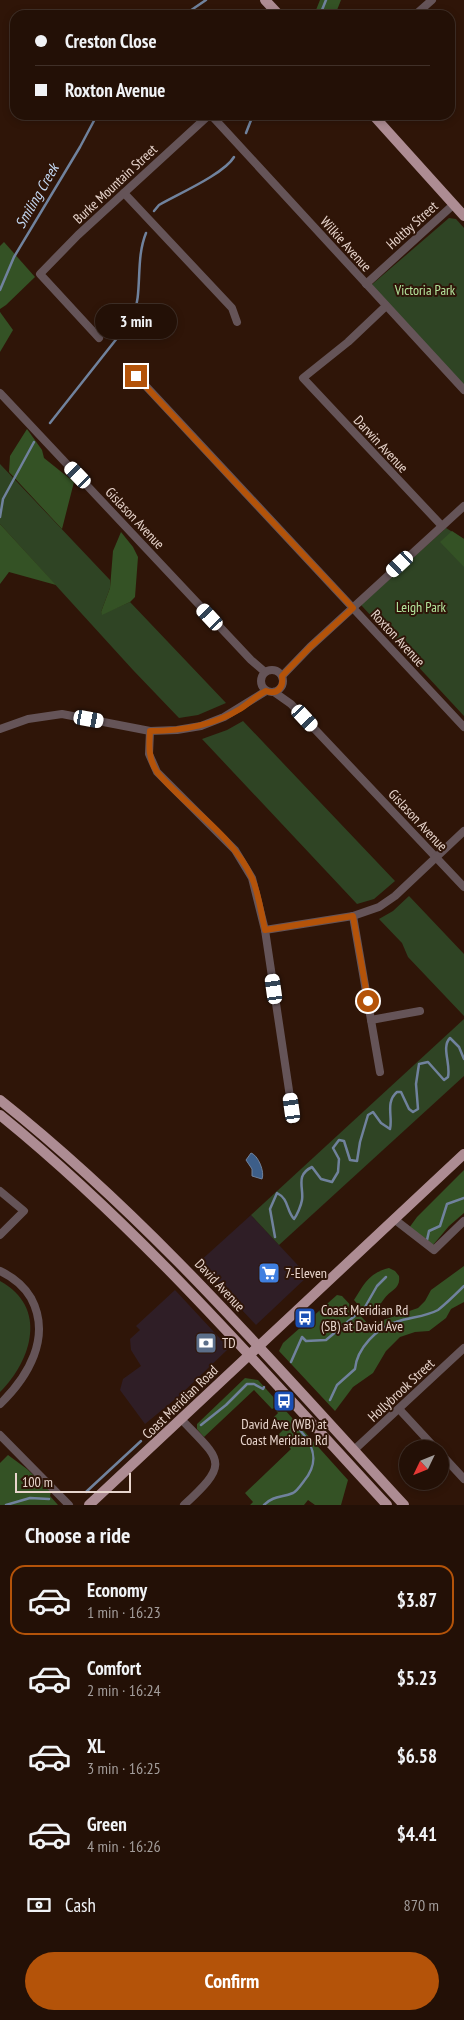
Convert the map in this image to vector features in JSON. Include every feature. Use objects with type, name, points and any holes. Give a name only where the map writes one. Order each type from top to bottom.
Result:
[{"type":"main road","points":[[265,0],[274,10]]},
{"type":"main road","points":[[378,120],[464,216]]},
{"type":"main road","name":"David Avenue","points":[[0,1100],[62,1152],[144,1227],[194,1277],[404,1505]]},
{"type":"main road","name":"David Avenue","points":[[0,1115],[73,1176],[129,1228],[186,1286],[387,1505]]},
{"type":"main road","name":"Coast Meridian Road","points":[[89,1505],[464,1154]]},
{"type":"street","points":[[421,10],[432,0]]},
{"type":"street","name":"Burke Mountain Street","points":[[99,338],[40,274],[78,235],[204,120]]},
{"type":"street","name":"Wilkie Avenue","points":[[215,120],[464,390]]},
{"type":"street","points":[[124,193],[232,308],[237,322]]},
{"type":"street","name":"Holtby Street","points":[[366,284],[454,205]]},
{"type":"street","name":"Darwin Avenue","points":[[386,306],[348,342],[303,378],[442,526]]},
{"type":"street","name":"Roxton Avenue","points":[[129,368],[464,726]]},
{"type":"street","name":"Gislason Avenue","points":[[0,393],[251,660],[265,683],[292,704],[464,887]]},
{"type":"street","points":[[265,683],[282,686],[282,676],[296,661],[464,506]]},
{"type":"street","points":[[0,729],[28,719],[62,714],[150,731],[177,730],[201,726],[241,708],[252,699],[276,670],[296,661]]},
{"type":"street","points":[[276,670],[282,676]]},
{"type":"street","name":"Gislason Avenue","points":[[282,686],[292,704]]},
{"type":"street","points":[[150,731],[149,754],[157,772],[226,840],[244,863],[257,894],[265,930],[293,1117]]},
{"type":"street","points":[[265,930],[353,916],[371,911],[385,904],[464,831]]},
{"type":"street","points":[[353,916],[380,1072]]},
{"type":"street","points":[[372,1020],[420,1011]]},
{"type":"street","points":[[0,1191],[24,1211],[0,1235]]},
{"type":"street","points":[[394,1219],[434,1250],[464,1222]]},
{"type":"street","points":[[0,1271],[16,1280],[25,1289],[36,1308],[40,1324],[38,1346],[29,1368],[17,1386],[0,1404]]},
{"type":"street","name":"Hollybrook Street","points":[[354,1450],[464,1348]]},
{"type":"street","points":[[399,1409],[428,1440]]},
{"type":"street","points":[[181,1419],[210,1450],[216,1462],[213,1474],[184,1505]]},
{"type":"street","points":[[0,1435],[68,1505]]},
{"type":"street","points":[[449,1463],[464,1479]]},
{"type":"shaded area","points":[[251,1215],[308,1276],[256,1325],[198,1263]]},
{"type":"shaded area","points":[[175,1290],[227,1346],[227,1350],[179,1396],[145,1424],[120,1390],[123,1379],[141,1366],[131,1350],[130,1339],[140,1330],[136,1326]]},
{"type":"green space","points":[[320,0],[341,0],[337,10],[316,10]]},
{"type":"green space","name":"Victoria Park","points":[[449,218],[456,219],[464,228],[464,390],[369,287]]},
{"type":"green space","points":[[4,242],[35,277],[0,309],[0,246]]},
{"type":"green space","points":[[0,312],[13,330],[0,352]]},
{"type":"green space","points":[[27,429],[42,450],[44,458],[74,482],[62,529],[9,472],[10,456]]},
{"type":"green space","points":[[0,464],[110,580],[110,588],[101,612],[102,614],[130,602],[226,703],[198,715],[179,718],[133,670],[0,524]]},
{"type":"green space","points":[[0,524],[56,585],[9,572],[0,584]]},
{"type":"green space","name":"Leigh Park","points":[[446,528],[464,539],[464,716],[361,605]]},
{"type":"green space","points":[[452,531],[464,539],[464,567],[440,542]]},
{"type":"green space","points":[[121,532],[138,557],[135,597],[130,602],[102,615],[101,612],[110,588],[113,551]]},
{"type":"green space","points":[[243,721],[395,881],[374,899],[357,904],[202,739],[227,730]]},
{"type":"green space","points":[[409,896],[464,954],[464,1016],[408,957],[402,943],[379,919],[393,911]]},
{"type":"green space","points":[[464,1019],[464,1076],[279,1245],[251,1215]]},
{"type":"green space","points":[[464,1170],[464,1213],[449,1226],[433,1245],[409,1228],[417,1217]]},
{"type":"green space","points":[[464,1266],[464,1302],[451,1309],[446,1318],[429,1331],[415,1332],[400,1337],[386,1351],[373,1373],[353,1387],[335,1411],[279,1351],[283,1343],[337,1295],[342,1296],[369,1325],[418,1308],[425,1301],[431,1290]]},
{"type":"green space","points":[[389,1268],[399,1276],[398,1284],[371,1315],[367,1315],[354,1300],[364,1284],[372,1276]]},
{"type":"green space","points":[[0,1281],[15,1292],[25,1305],[30,1319],[30,1334],[27,1350],[20,1365],[0,1392]]},
{"type":"green space","points":[[245,1378],[258,1380],[348,1480],[341,1505],[315,1505],[308,1500],[304,1505],[250,1505],[253,1502],[245,1493],[291,1449],[278,1435],[283,1430],[273,1418],[278,1413],[254,1390],[204,1437],[197,1429],[197,1424]]},
{"type":"green space","points":[[8,1455],[27,1469],[51,1492],[50,1496],[58,1505],[0,1505],[0,1463]]},
{"type":"water","points":[[251,1153],[254,1154],[260,1164],[263,1172],[262,1179],[252,1176],[252,1169],[246,1160]]},
{"type":"waterway","name":"Smiling Creek","points":[[191,10],[206,0]]},
{"type":"waterway","points":[[322,10],[326,0]]},
{"type":"waterway","name":"Smiling Creek","points":[[0,290],[14,257],[94,120]]},
{"type":"waterway","points":[[246,133],[251,120]]},
{"type":"waterway","points":[[154,211],[159,205],[221,170],[234,157]]},
{"type":"waterway","points":[[50,423],[133,318],[138,297],[141,254],[146,233]]},
{"type":"waterway","points":[[0,517],[3,499],[34,442]]},
{"type":"waterway","points":[[275,1237],[270,1209],[277,1193],[286,1201],[294,1219],[301,1202],[302,1178],[307,1170],[312,1167],[321,1179],[332,1182],[338,1172],[339,1159],[333,1148],[339,1140],[344,1141],[350,1160],[357,1161],[360,1142],[368,1115],[373,1112],[381,1123],[390,1129],[390,1105],[393,1096],[397,1092],[401,1092],[409,1109],[413,1112],[418,1109],[416,1084],[419,1064],[428,1062],[444,1080],[448,1077],[446,1046],[450,1038],[459,1047],[464,1059]]},
{"type":"waterway","points":[[427,1240],[429,1231],[440,1226],[447,1204],[464,1198]]},
{"type":"waterway","points":[[365,1307],[377,1286],[386,1277]]},
{"type":"waterway","points":[[330,1400],[337,1385],[355,1369],[364,1346],[375,1334],[396,1322],[438,1310],[464,1286]]},
{"type":"waterway","points":[[291,1362],[302,1337],[306,1341],[326,1340],[357,1314]]},
{"type":"waterway","points":[[201,1425],[226,1405],[247,1384],[254,1384],[263,1389],[264,1387]]},
{"type":"waterway","points":[[264,1505],[275,1498],[294,1492],[309,1474],[312,1467],[313,1454],[308,1441],[299,1429],[301,1427]]},
{"type":"waterway","points":[[86,1492],[141,1441]]},
{"type":"waterway","points":[[6,1505],[30,1498],[49,1499]]},
{"type":"place","name":"7-Eleven","points":[[269,1273]]},
{"type":"place","name":"Coast Meridian Rd (SB) at David Ave","points":[[305,1318]]},
{"type":"place","name":"TD","points":[[206,1343]]},
{"type":"place","name":"David Ave (WB) at Coast Meridian Rd","points":[[284,1401]]},
{"type":"route","points":[[136,376],[353,608],[310,647],[282,676],[282,686],[278,690],[274,692],[266,691],[241,708],[201,726],[177,730],[150,731],[148,747],[151,760],[161,777],[226,840],[244,863],[252,878],[265,930],[353,916],[368,1001]]}]
